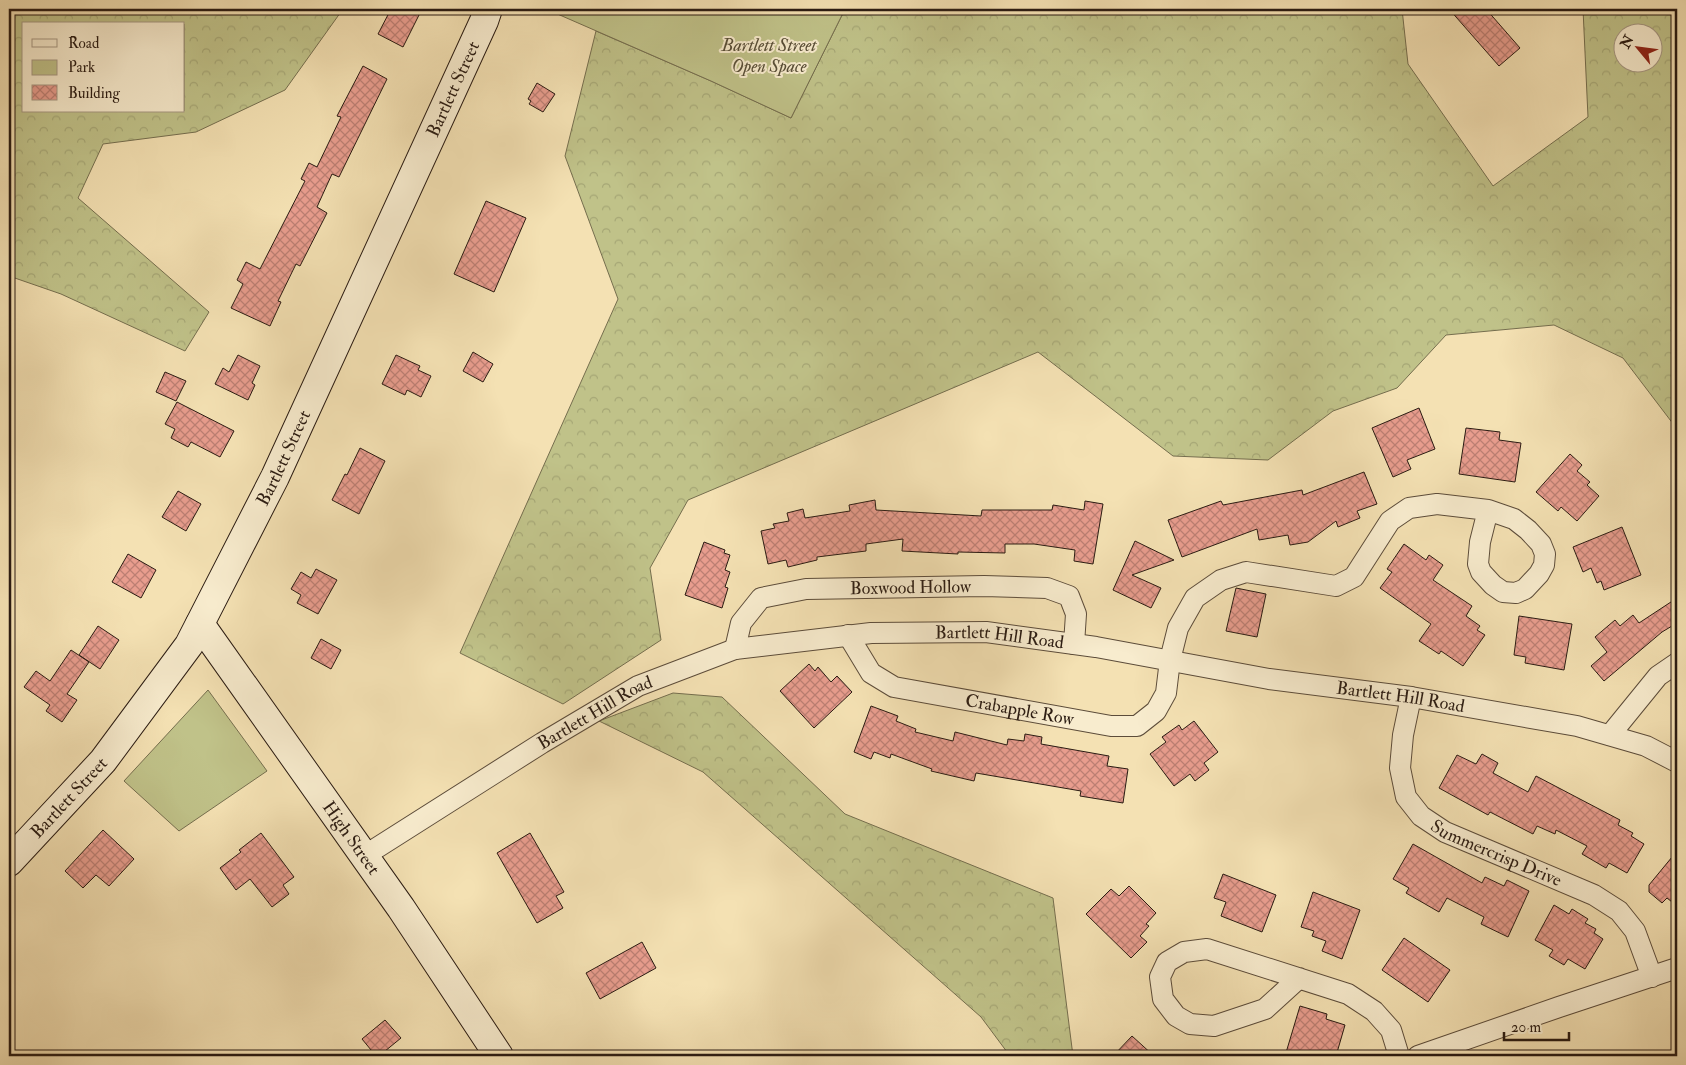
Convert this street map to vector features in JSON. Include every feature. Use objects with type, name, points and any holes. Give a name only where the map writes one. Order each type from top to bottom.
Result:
[{"type":"main road","name":"Bartlett Street","points":[[9,862],[103,761],[189,645],[275,477],[488,9]]},
{"type":"main road","name":"High Street","points":[[200,624],[401,908],[499,1056]]},
{"type":"street","name":"Crabapple Row","points":[[848,635],[871,673],[894,687],[1111,726],[1137,726],[1156,711],[1166,693],[1170,660],[1178,628],[1195,598],[1221,580],[1246,572],[1336,586],[1354,577],[1390,521],[1408,508],[1437,504],[1488,510]]},
{"type":"street","name":"Boxwood Hollow","points":[[735,650],[741,622],[761,598],[806,589],[984,586],[1047,588],[1069,596],[1076,614],[1074,644]]},
{"type":"street","name":"Bartlett Hill Road","points":[[364,856],[542,743],[638,686],[735,650],[871,633],[986,632],[1074,644],[1269,678],[1412,696],[1577,726],[1646,746],[1677,762]]},
{"type":"street","points":[[1610,735],[1658,676],[1677,662]]},
{"type":"street","name":"Summercrisp Drive","points":[[1412,696],[1403,735],[1400,768],[1406,797],[1421,816],[1445,832],[1594,895],[1619,911],[1636,931],[1652,977]]},
{"type":"street","points":[[1299,978],[1265,1010],[1214,1026],[1190,1024],[1176,1016],[1163,999],[1160,977],[1167,962],[1184,952],[1207,949],[1299,978],[1348,994],[1374,1012],[1391,1030],[1399,1056]]},
{"type":"street","points":[[1418,1056],[1677,968]]},
{"type":"green space","points":[[9,9],[343,9],[285,90],[196,132],[103,144],[78,198],[209,312],[185,351],[61,294],[9,276]]},
{"type":"green space","name":"Bartlett Street Open Space","points":[[546,9],[845,9],[791,118]]},
{"type":"green space","points":[[845,9],[1402,9],[1408,64],[1493,186],[1588,117],[1583,9],[1677,9],[1677,429],[1623,358],[1554,325],[1446,335],[1397,388],[1333,411],[1268,460],[1173,456],[1038,352],[688,500],[650,568],[661,640],[563,704],[460,653],[618,299],[565,156],[596,31],[791,118]]},
{"type":"green space","points":[[208,690],[267,771],[179,831],[124,781]]},
{"type":"green space","points":[[673,693],[722,697],[845,814],[1053,898],[1073,1056],[1010,1056],[981,1017],[703,772],[599,721]]},
{"type":"building","points":[[391,9],[422,9],[403,47],[378,34]]},
{"type":"building","points":[[1449,9],[1486,9],[1520,48],[1499,66]]},
{"type":"building","points":[[363,66],[387,79],[339,177],[332,174],[317,207],[327,213],[300,266],[296,264],[278,301],[281,302],[270,326],[231,308],[243,284],[237,280],[246,262],[260,269],[305,181],[301,179],[309,163],[317,167],[341,117],[337,116]]},
{"type":"building","points":[[537,83],[555,94],[543,112],[529,104],[531,101],[528,99]]},
{"type":"building","points":[[486,201],[526,218],[494,292],[454,274]]},
{"type":"building","points":[[473,352],[493,364],[483,382],[463,371]]},
{"type":"building","points":[[238,355],[260,366],[252,383],[255,385],[248,400],[215,384],[223,368],[229,372]]},
{"type":"building","points":[[396,355],[420,366],[418,370],[431,376],[421,397],[407,390],[405,395],[382,384]]},
{"type":"building","points":[[165,372],[186,381],[176,401],[156,392]]},
{"type":"building","points":[[177,402],[234,431],[220,457],[191,442],[188,447],[171,438],[175,429],[165,424]]},
{"type":"building","points":[[1419,408],[1435,449],[1407,460],[1411,469],[1393,477],[1372,428]]},
{"type":"building","points":[[1466,428],[1500,432],[1499,440],[1521,443],[1515,482],[1459,474]]},
{"type":"building","points":[[360,448],[385,461],[359,514],[332,500]]},
{"type":"building","points":[[1570,454],[1582,465],[1577,471],[1590,482],[1587,485],[1599,496],[1577,521],[1561,507],[1558,511],[1536,492]]},
{"type":"building","points":[[1364,472],[1377,504],[1357,511],[1360,518],[1338,527],[1336,521],[1308,542],[1290,545],[1288,535],[1259,540],[1257,529],[1182,557],[1168,520],[1221,501],[1223,505],[1302,490],[1303,495]]},
{"type":"building","points":[[178,491],[201,504],[186,531],[162,517]]},
{"type":"building","points":[[875,500],[876,510],[981,516],[982,510],[1052,510],[1053,505],[1084,510],[1085,501],[1103,504],[1093,564],[1074,561],[1075,550],[1034,544],[1005,544],[1005,553],[958,552],[958,554],[902,551],[903,539],[866,544],[866,551],[817,557],[817,560],[788,567],[786,560],[768,564],[761,531],[775,528],[773,524],[789,521],[787,513],[803,509],[805,518],[850,511],[849,505]]},
{"type":"building","points":[[1622,527],[1641,575],[1604,590],[1601,581],[1597,583],[1591,568],[1583,572],[1573,547]]},
{"type":"building","points":[[1135,541],[1174,560],[1132,575],[1161,588],[1151,608],[1113,590]]},
{"type":"building","points":[[704,542],[725,550],[724,553],[730,555],[725,570],[730,572],[725,587],[728,588],[722,608],[685,595]]},
{"type":"building","points":[[1404,544],[1426,560],[1429,555],[1443,565],[1433,580],[1472,606],[1466,616],[1480,626],[1477,630],[1485,635],[1463,666],[1441,651],[1439,654],[1419,641],[1431,624],[1380,588],[1392,572],[1387,569]]},
{"type":"building","points":[[128,554],[156,570],[141,598],[112,582]]},
{"type":"building","points":[[316,569],[337,580],[318,614],[297,603],[301,595],[291,589],[301,572],[311,578]]},
{"type":"building","points":[[1236,588],[1266,594],[1257,637],[1226,631]]},
{"type":"building","points":[[1677,598],[1677,623],[1662,632],[1604,681],[1591,666],[1607,652],[1595,637],[1615,620],[1620,626],[1633,615],[1639,623]]},
{"type":"building","points":[[1519,616],[1572,624],[1564,670],[1525,663],[1526,657],[1514,655]]},
{"type":"building","points":[[98,626],[119,640],[100,669],[79,655]]},
{"type":"building","points":[[321,639],[341,650],[331,669],[311,658]]},
{"type":"building","points":[[71,650],[89,662],[67,694],[77,700],[62,722],[46,711],[50,705],[24,687],[36,671],[50,681]]},
{"type":"building","points":[[809,664],[815,671],[818,667],[831,682],[837,676],[852,692],[814,728],[780,691]]},
{"type":"building","points":[[871,706],[898,716],[896,721],[916,729],[915,732],[953,741],[955,732],[1007,745],[1008,739],[1024,741],[1025,734],[1042,737],[1041,744],[1109,756],[1107,766],[1128,769],[1123,803],[1080,796],[1081,791],[976,773],[974,781],[931,771],[932,769],[891,754],[890,758],[874,752],[871,759],[854,752]]},
{"type":"building","points":[[1194,721],[1218,752],[1204,763],[1209,770],[1195,781],[1190,774],[1174,786],[1150,754],[1166,742],[1162,737],[1179,725],[1182,730]]},
{"type":"building","points":[[1482,754],[1498,763],[1493,773],[1528,792],[1536,776],[1620,820],[1618,825],[1633,833],[1631,836],[1644,844],[1627,873],[1609,863],[1606,868],[1582,854],[1587,846],[1556,830],[1555,834],[1537,826],[1533,834],[1490,812],[1488,815],[1439,788],[1457,755],[1476,764]]},
{"type":"building","points":[[103,830],[134,859],[109,886],[96,875],[83,888],[65,871]]},
{"type":"building","points":[[261,833],[294,877],[283,885],[289,894],[272,907],[250,879],[236,890],[220,868]]},
{"type":"building","points":[[530,833],[564,892],[556,896],[563,908],[537,923],[497,853]]},
{"type":"building","points":[[1413,844],[1482,883],[1485,877],[1504,886],[1507,880],[1529,891],[1508,937],[1481,924],[1484,917],[1447,898],[1439,912],[1406,893],[1409,888],[1393,879]]},
{"type":"building","points":[[1677,851],[1677,906],[1667,898],[1662,903],[1649,892],[1649,885]]},
{"type":"building","points":[[1223,874],[1276,895],[1262,932],[1221,916],[1226,902],[1214,898]]},
{"type":"building","points":[[1129,886],[1156,913],[1146,924],[1149,926],[1140,936],[1147,942],[1131,958],[1086,914],[1111,889],[1119,896]]},
{"type":"building","points":[[1313,892],[1360,910],[1342,959],[1322,951],[1326,941],[1312,936],[1314,931],[1301,927]]},
{"type":"building","points":[[1554,905],[1569,914],[1572,909],[1588,919],[1585,923],[1596,929],[1594,933],[1603,939],[1585,969],[1568,959],[1564,965],[1549,956],[1553,950],[1535,940]]},
{"type":"building","points":[[1404,938],[1450,970],[1428,1002],[1382,970]]},
{"type":"building","points":[[642,942],[656,968],[600,999],[586,973]]},
{"type":"building","points":[[1300,1006],[1327,1014],[1326,1019],[1345,1025],[1336,1056],[1285,1056]]},
{"type":"building","points":[[385,1020],[401,1038],[379,1056],[376,1056],[362,1039]]},
{"type":"building","points":[[1132,1036],[1154,1056],[1113,1056]]}]
